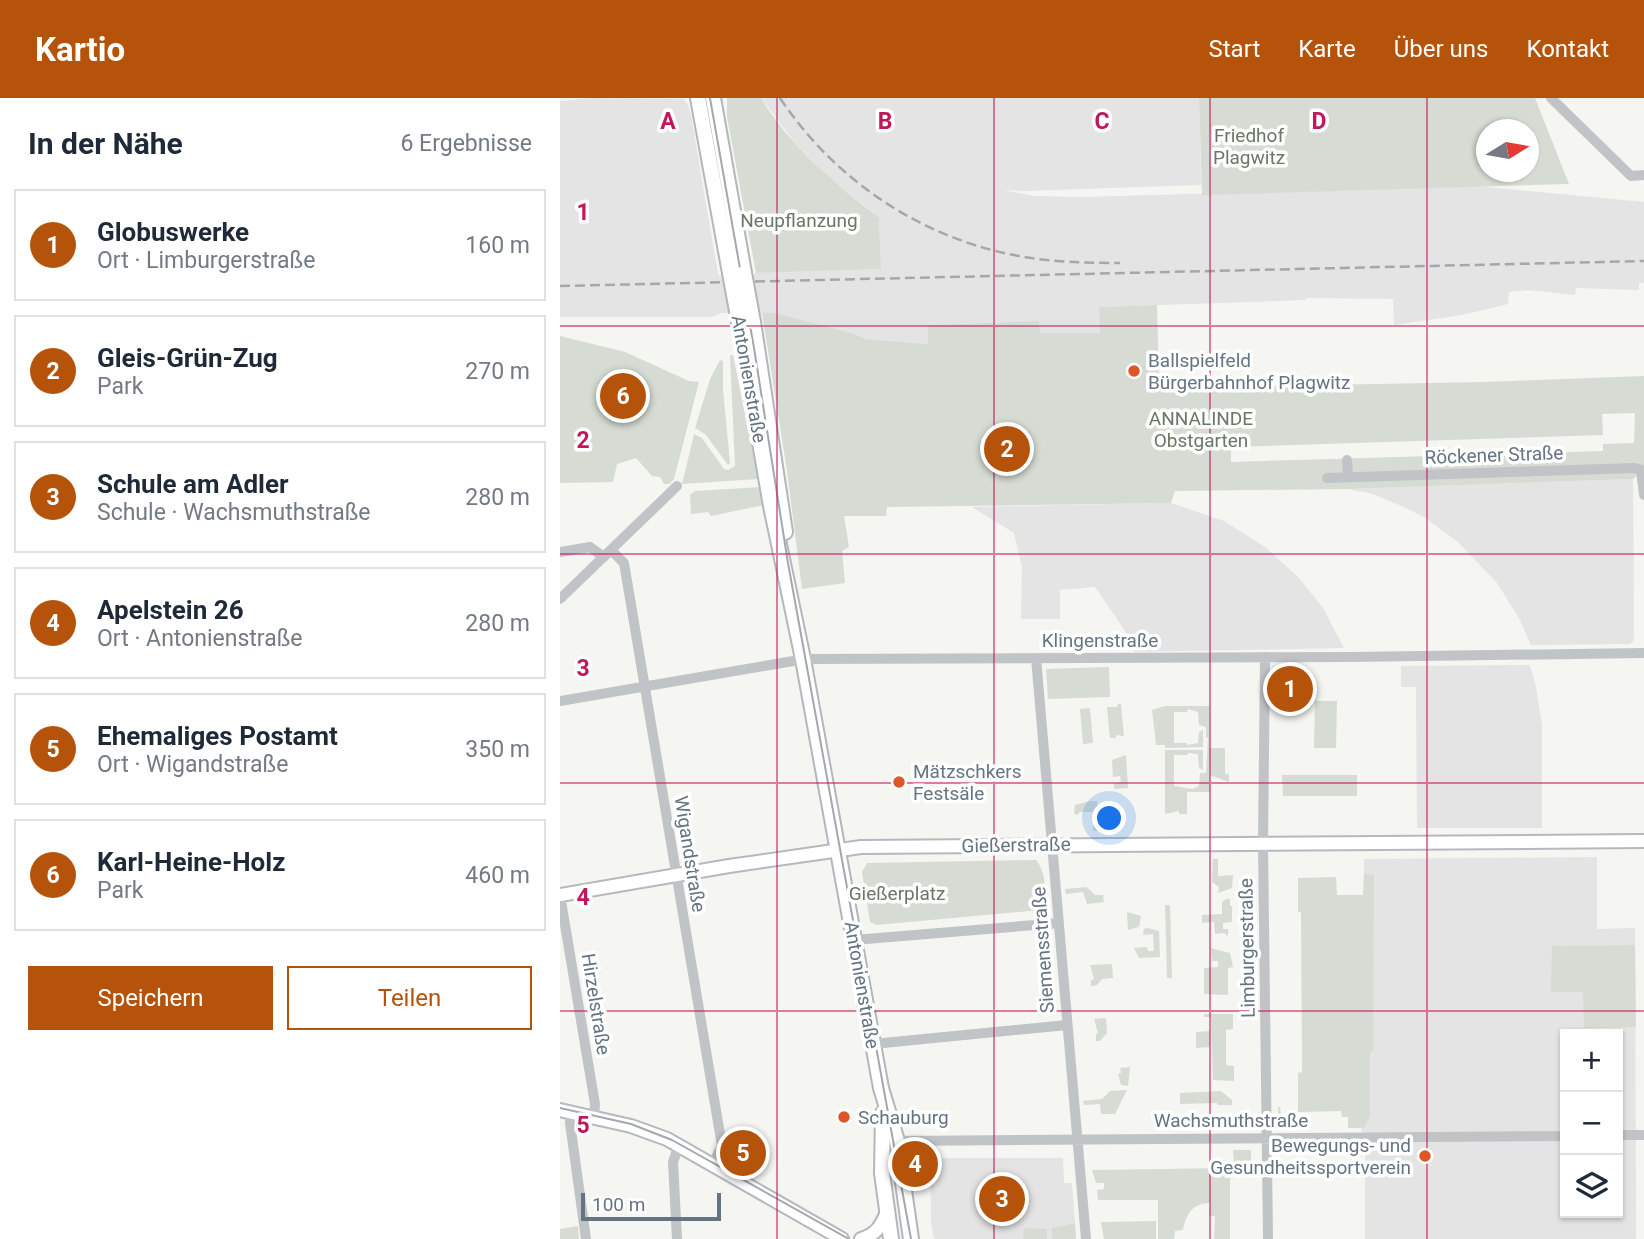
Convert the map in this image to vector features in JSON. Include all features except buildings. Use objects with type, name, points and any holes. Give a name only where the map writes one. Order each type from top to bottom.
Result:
[{"type":"main road","name":"Antonienstraße","points":[[698,98],[737,273],[803,659],[884,1105],[897,1141],[911,1239]]},
{"type":"main road","name":"Antonienstraße","points":[[712,98],[737,273]]},
{"type":"main road","name":"Antonienstraße","points":[[884,1105],[882,1159],[891,1239]]},
{"type":"street","points":[[1551,98],[1630,176],[1644,175]]},
{"type":"street","points":[[1347,460],[1348,476]]},
{"type":"street","name":"Röckener Straße","points":[[1327,478],[1635,468],[1641,470],[1644,495]]},
{"type":"street","points":[[560,598],[677,486]]},
{"type":"street","points":[[560,552],[590,547],[607,554]]},
{"type":"street","name":"Wigandstraße","points":[[607,554],[624,563],[722,1146],[712,1166]]},
{"type":"street","name":"Klingenstraße","points":[[560,701],[803,659],[1644,653]]},
{"type":"street","name":"Siemensstraße","points":[[1036,657],[1086,1239]]},
{"type":"street","name":"Limburgerstraße","points":[[1265,657],[1263,845],[1268,1239]]},
{"type":"street","name":"Gießerstraße","points":[[560,895],[861,846],[1644,841]]},
{"type":"street","name":"Hirzelstraße","points":[[560,895],[595,1104],[594,1118]]},
{"type":"street","points":[[854,940],[1059,923]]},
{"type":"street","points":[[873,1044],[1067,1025]]},
{"type":"street","points":[[566,1111],[643,1130],[679,1145],[842,1239]]},
{"type":"street","points":[[566,1111],[586,1239]]},
{"type":"street","points":[[1623,1135],[1644,1135]]},
{"type":"street","name":"Wachsmuthstraße","points":[[897,1141],[1560,1136]]},
{"type":"street","points":[[677,1239],[673,1162],[679,1145]]},
{"type":"street","points":[[861,1239],[874,1234],[881,1227],[887,1212]]},
{"type":"shaded area","points":[[591,98],[684,99],[691,115],[718,274],[721,277],[751,276],[756,273],[881,269],[879,217],[827,176],[795,143],[761,98],[1199,98],[1201,185],[1003,190],[1034,196],[1081,197],[1476,186],[1644,202],[1644,283],[1639,283],[1639,290],[1576,288],[1575,295],[1528,290],[1509,292],[1508,304],[1462,315],[1394,325],[1393,299],[1306,298],[1100,307],[1100,333],[1040,333],[1039,321],[928,325],[928,344],[866,339],[775,313],[722,313],[711,317],[560,317],[560,101]]},
{"type":"shaded area","points":[[1633,479],[1634,640],[1630,644],[1531,645],[1519,618],[1497,583],[1458,542],[1424,517],[1399,505],[1373,494],[1347,489]]},
{"type":"shaded area","points":[[1171,503],[1224,521],[1265,547],[1299,578],[1323,608],[1344,648],[1134,652],[1124,629],[1095,587],[1060,590],[1060,619],[1021,619],[1022,568],[1014,533],[972,507]]},
{"type":"shaded area","points":[[1530,665],[1542,726],[1542,828],[1417,828],[1416,687],[1401,687],[1401,666]]},
{"type":"shaded area","points":[[1597,857],[1597,929],[1635,928],[1636,1239],[1365,1239],[1365,1146],[1361,1128],[1364,859]]},
{"type":"shaded area","points":[[930,1158],[1063,1158],[1064,1183],[1072,1183],[1075,1223],[1052,1228],[1052,1239],[934,1239],[931,1223]]},
{"type":"green space","name":"Neupflanzung","points":[[727,98],[761,98],[799,148],[879,217],[881,269],[756,273],[727,117]]},
{"type":"green space","name":"Friedhof Plagwitz","points":[[1199,98],[1535,98],[1569,184],[1202,195]]},
{"type":"green space","name":"ANNALINDE Obstgarten","points":[[1157,305],[1159,388],[1644,376],[1644,469],[1633,479],[1347,489],[1175,491],[1171,503],[887,507],[886,516],[844,516],[849,547],[842,551],[845,583],[802,589],[762,313],[775,313],[866,339],[928,344],[928,325],[1039,321],[1040,333],[1100,333],[1099,307]],"holes":[[[1635,413],[1634,443],[1603,444],[1603,451],[1231,462],[1233,447],[1603,435],[1602,414]]]},
{"type":"green space","points":[[560,336],[625,352],[689,381],[699,382],[674,479],[669,484],[664,484],[660,477],[652,476],[636,458],[617,464],[613,482],[560,483]]},
{"type":"green space","points":[[730,355],[733,355],[758,479],[682,484],[694,434],[702,438],[724,469],[735,466]]},
{"type":"green space","points":[[720,360],[723,361],[728,465],[706,435],[695,428],[710,379]]},
{"type":"green space","points":[[761,487],[764,505],[711,516],[708,512],[691,514],[690,495],[695,491]]},
{"type":"green space","points":[[1109,667],[1110,697],[1048,699],[1046,669]]},
{"type":"green space","points":[[1315,701],[1337,701],[1336,748],[1314,748]]},
{"type":"green space","points":[[1121,704],[1124,736],[1116,735],[1116,738],[1110,738],[1107,707],[1117,707]]},
{"type":"green space","points":[[1165,706],[1209,706],[1209,748],[1225,748],[1225,774],[1229,774],[1229,782],[1210,775],[1210,792],[1187,792],[1187,814],[1179,814],[1179,811],[1165,814],[1165,750],[1203,750],[1203,770],[1199,768],[1198,754],[1174,755],[1174,786],[1192,789],[1199,786],[1200,773],[1206,773],[1206,727],[1199,725],[1198,712],[1188,709],[1187,712],[1174,712],[1174,743],[1198,743],[1199,732],[1203,730],[1203,747],[1165,748],[1165,745],[1156,745],[1152,710]]},
{"type":"green space","points":[[1090,708],[1093,743],[1083,744],[1080,709]]},
{"type":"green space","points":[[1126,755],[1128,788],[1114,789],[1114,784],[1121,782],[1120,776],[1113,777],[1112,760]]},
{"type":"green space","points":[[1282,775],[1357,775],[1357,796],[1283,796]]},
{"type":"green space","points":[[1097,801],[1098,831],[1093,831],[1093,812],[1080,812],[1077,815],[1074,813],[1075,805]]},
{"type":"green space","points":[[1213,859],[1218,859],[1218,876],[1233,875],[1232,888],[1218,893],[1219,887],[1212,882]]},
{"type":"green space","name":"Gießerplatz","points":[[1036,860],[1045,885],[1045,899],[1041,910],[877,925],[870,922],[862,872],[867,863]]},
{"type":"green space","points":[[1364,874],[1374,875],[1370,1116],[1364,1128],[1348,1128],[1348,1117],[1342,1117],[1341,1111],[1298,1112],[1298,1073],[1302,1072],[1301,912],[1298,912],[1298,878],[1336,877],[1337,895],[1363,895]]},
{"type":"green space","points":[[1087,887],[1095,895],[1103,895],[1104,902],[1087,904],[1083,892],[1066,894],[1065,889]]},
{"type":"green space","points":[[1230,899],[1232,906],[1232,922],[1223,923],[1223,929],[1228,929],[1228,936],[1224,933],[1215,934],[1214,922],[1202,923],[1202,915],[1222,914],[1222,902]]},
{"type":"green space","points":[[1165,905],[1170,905],[1172,978],[1167,978]]},
{"type":"green space","points":[[1127,912],[1141,916],[1139,927],[1128,930]]},
{"type":"green space","points":[[1144,929],[1159,931],[1160,957],[1139,958],[1134,948],[1147,947],[1148,951],[1154,951],[1153,934],[1143,935]]},
{"type":"green space","points":[[1635,945],[1636,1027],[1584,1028],[1583,992],[1551,992],[1552,946]]},
{"type":"green space","points":[[1211,948],[1230,953],[1233,967],[1228,968],[1228,995],[1204,994],[1204,968],[1218,967],[1218,961],[1212,961]]},
{"type":"green space","points":[[1112,964],[1113,978],[1102,979],[1097,985],[1091,986],[1091,980],[1094,979],[1090,965]]},
{"type":"green space","points":[[1204,1014],[1233,1014],[1233,1029],[1226,1030],[1226,1065],[1234,1066],[1234,1081],[1213,1080],[1211,1017],[1204,1017]]},
{"type":"green space","points":[[1106,1018],[1107,1033],[1100,1041],[1096,1041],[1098,1033],[1094,1019]]},
{"type":"green space","points":[[1210,1031],[1210,1047],[1196,1048],[1196,1032]]},
{"type":"green space","points":[[1130,1067],[1128,1086],[1121,1085],[1118,1074],[1121,1073],[1120,1068]]},
{"type":"green space","points":[[1127,1090],[1115,1114],[1101,1114],[1100,1104],[1084,1105],[1083,1101],[1102,1099],[1110,1091]]},
{"type":"green space","points":[[1221,1091],[1232,1100],[1232,1105],[1180,1104],[1180,1093]]},
{"type":"green space","points":[[1278,1107],[1281,1116],[1292,1116],[1292,1129],[1279,1129]]},
{"type":"green space","points":[[1233,1150],[1251,1150],[1251,1162],[1234,1162]]},
{"type":"green space","points":[[1228,1168],[1229,1174],[1224,1178],[1230,1178],[1230,1239],[1214,1239],[1215,1216],[1209,1216],[1210,1203],[1191,1210],[1183,1230],[1175,1231],[1174,1239],[1158,1239],[1158,1200],[1098,1200],[1097,1190],[1104,1189],[1104,1183],[1096,1183],[1092,1170]]},
{"type":"green space","points":[[1156,1221],[1156,1239],[1104,1239],[1101,1222]]},
{"type":"green space","points":[[1075,1223],[1076,1239],[1052,1239],[1052,1228]]},
{"type":"green space","points":[[578,1226],[579,1239],[560,1239],[560,1229]]},
{"type":"green space","points":[[1024,1228],[1047,1229],[1047,1239],[1023,1239]]},
{"type":"tram line","points":[[710,98],[788,563],[911,1239]]},
{"type":"tram line","points":[[560,1108],[631,1124],[672,1140],[849,1239]]},
{"type":"railway","points":[[780,98],[802,128],[855,181],[918,221],[987,249],[1024,257],[1120,263]]},
{"type":"railway","points":[[560,286],[1644,261]]},
{"type":"place","name":"Ballspielfeld Bürgerbahnhof Plagwitz","points":[[1134,371]]},
{"type":"place","name":"Karl-Heine-Holz","points":[[623,396]]},
{"type":"place","name":"Gleis-Grün-Zug","points":[[1007,449]]},
{"type":"place","name":"Globuswerke","points":[[1290,689]]},
{"type":"place","name":"Mätzschkers Festsäle","points":[[899,782]]},
{"type":"place","name":"Schauburg","points":[[844,1117]]},
{"type":"place","name":"Ehemaliges Postamt","points":[[743,1153]]},
{"type":"place","name":"Bewegungs- und Gesundheitssportverein","points":[[1425,1156]]},
{"type":"place","name":"Apelstein 26","points":[[915,1164]]},
{"type":"place","name":"Schule am Adler","points":[[1002,1199]]}]
